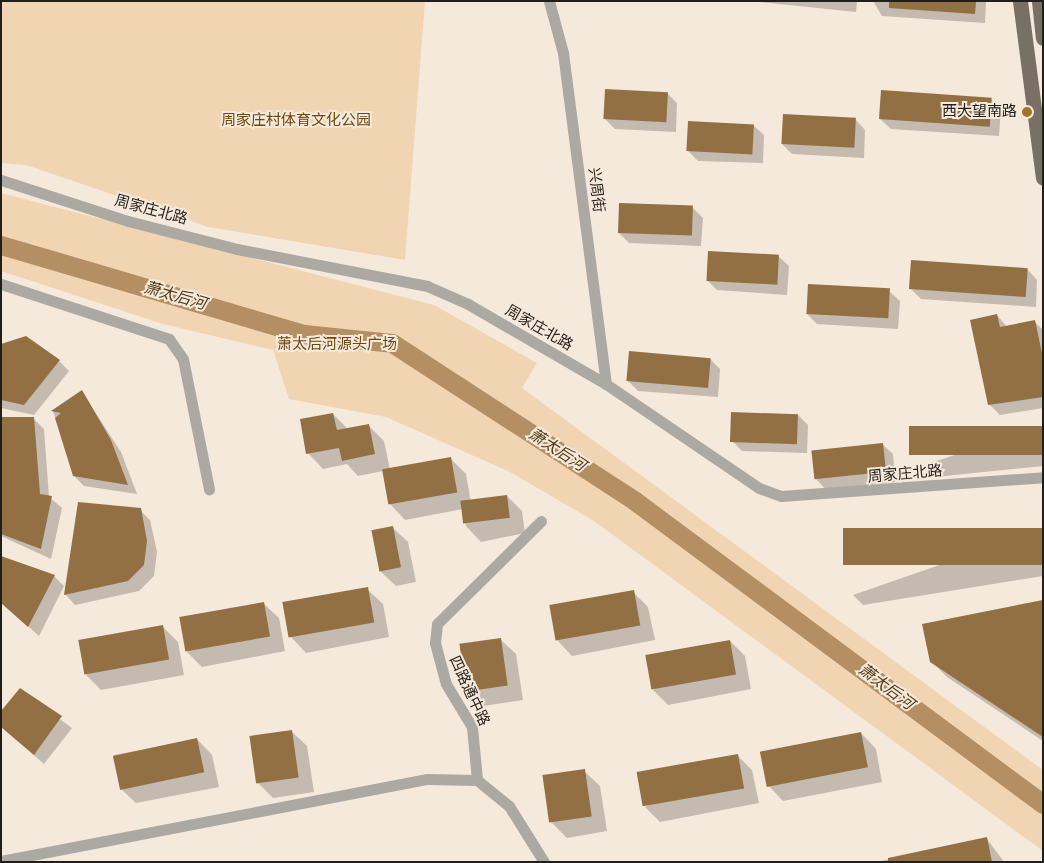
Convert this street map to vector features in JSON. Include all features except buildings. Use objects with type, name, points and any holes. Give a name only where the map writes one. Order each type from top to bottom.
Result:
[{"type":"main road","points":[[1020,1],[1043,178]]},
{"type":"main road","points":[[1039,1],[1043,38]]},
{"type":"street","name":"兴周街","points":[[549,1],[563,53],[606,384]]},
{"type":"street","name":"周家庄北路","points":[[1,180],[128,221],[219,244],[426,286],[468,304],[606,384],[758,488],[781,496],[1043,478]]},
{"type":"street","points":[[1,284],[169,339],[183,359],[209,489]]},
{"type":"street","name":"四路通中路","points":[[477,780],[472,727],[436,659],[437,624],[541,521]]},
{"type":"street","points":[[1,861],[427,779],[477,780],[509,806],[544,862]]},
{"type":"green space","name":"周家庄村体育文化公园","points":[[1,1],[425,1],[405,260],[208,227],[26,165],[1,163]]},
{"type":"green space","name":"萧太后河源头广场","points":[[1,193],[434,305],[537,363],[522,388],[1043,770],[1043,851],[594,521],[510,472],[386,417],[289,399],[273,350],[163,324],[1,271]]},
{"type":"waterway","name":"萧太后河","points":[[1,245],[304,334],[392,343],[635,501],[1043,804]]},
{"type":"place","name":"西大望南路","points":[[1027,112]]}]
